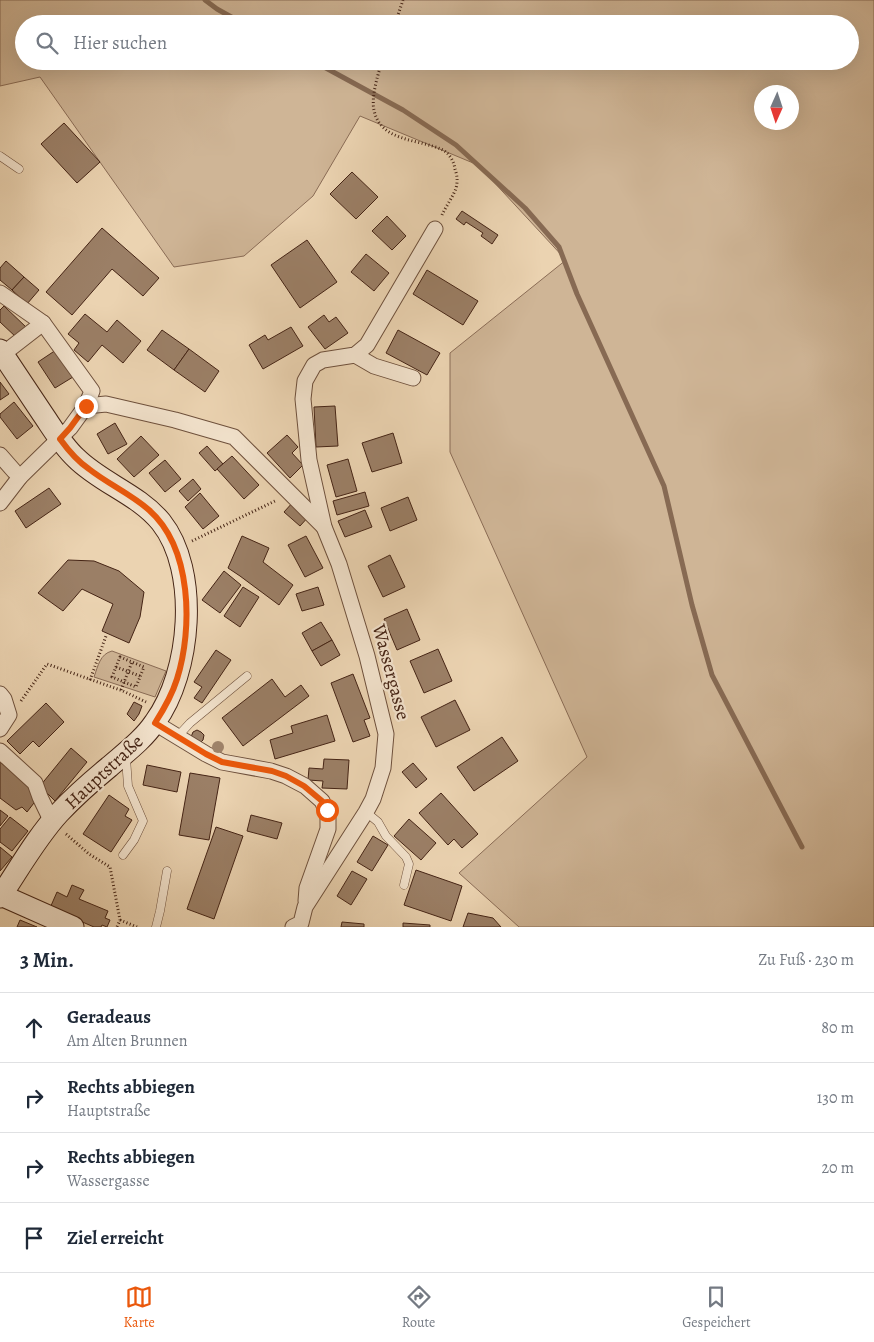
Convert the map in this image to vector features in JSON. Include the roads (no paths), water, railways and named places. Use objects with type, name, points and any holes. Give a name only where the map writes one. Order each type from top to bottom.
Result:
[{"type":"main road","name":"Hauptstraße","points":[[0,896],[52,822],[85,788],[125,753],[155,723],[176,681],[181,663],[186,627],[186,597],[181,566],[176,549],[167,530],[150,511],[87,468],[68,450],[1,352]]},
{"type":"main road","points":[[0,896],[73,927]]},
{"type":"street","points":[[413,378],[374,366],[355,355],[367,345],[435,229]]},
{"type":"street","points":[[0,293],[43,323],[92,391],[86,406],[70,428],[20,477],[0,503]]},
{"type":"street","points":[[1,352],[43,323]]},
{"type":"street","name":"Wassergasse","points":[[299,926],[305,908],[373,799],[383,768],[386,734],[367,656],[339,564],[324,527],[309,460],[303,399],[305,381],[314,365],[324,360],[355,355]]},
{"type":"street","name":"Wassergasse","points":[[86,406],[106,404],[175,420],[234,437],[324,527]]},
{"type":"street","points":[[0,455],[20,477]]},
{"type":"street","points":[[0,694],[4,699],[9,715],[0,729]]},
{"type":"street","points":[[155,723],[222,762],[272,771],[286,776],[304,786],[322,801],[328,814],[328,829],[307,888],[305,908]]},
{"type":"street","name":"Hauptstraße","points":[[0,751],[36,783],[40,797],[52,822]]},
{"type":"lane","points":[[0,156],[19,169]]},
{"type":"lane","points":[[178,736],[190,723],[248,676]]},
{"type":"lane","points":[[123,855],[134,840],[143,821],[128,786],[125,753]]},
{"type":"lane","points":[[366,812],[378,822],[386,836],[406,858],[409,864],[404,886]]},
{"type":"lane","points":[[156,927],[167,871]]},
{"type":"waterway","points":[[205,0],[228,15]]},
{"type":"waterway","points":[[330,70],[403,110],[456,145],[525,208],[559,247],[577,294],[664,486],[692,605],[712,675],[802,847]]}]
